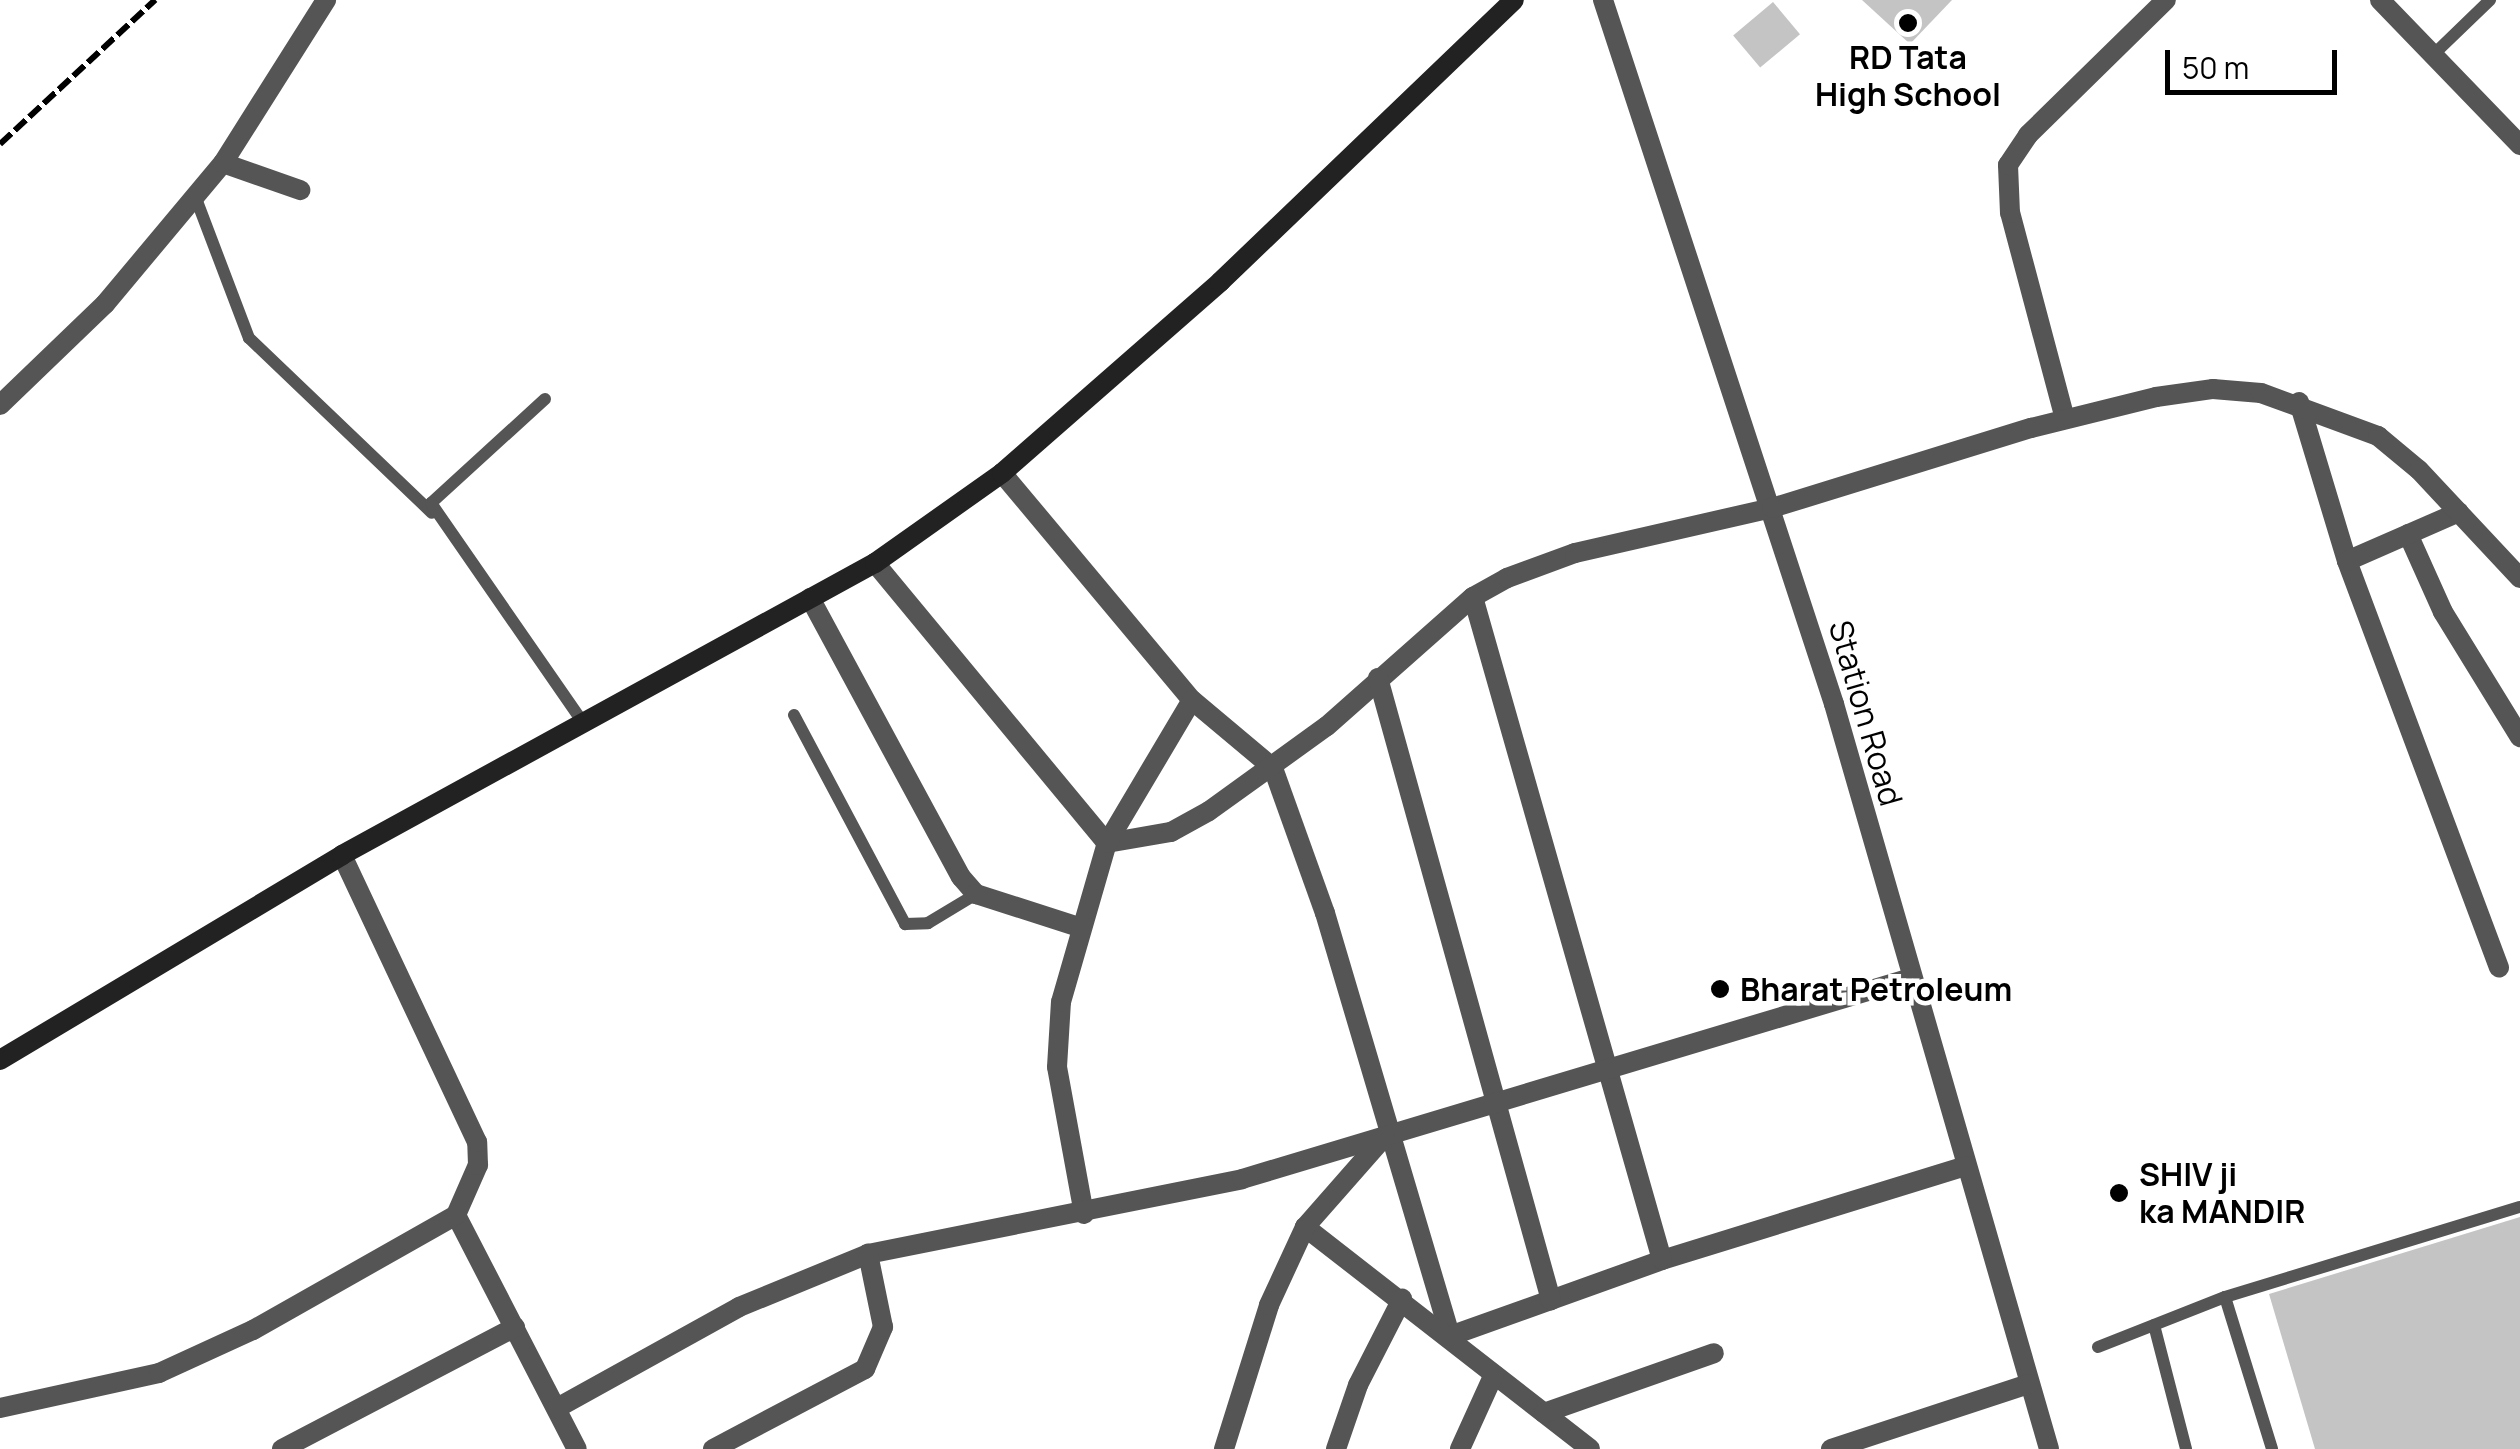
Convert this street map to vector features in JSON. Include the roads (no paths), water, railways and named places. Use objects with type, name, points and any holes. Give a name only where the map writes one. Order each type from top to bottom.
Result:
[{"type":"main road","points":[[0,1060],[342,855],[875,563],[1002,473],[1220,282],[1514,0]]},
{"type":"street","points":[[0,406],[106,304],[223,162],[326,0]]},
{"type":"street","name":"Station Road","points":[[1604,0],[1772,508],[2049,1449]]},
{"type":"street","points":[[2064,419],[2010,214],[2008,164],[2028,135],[2166,0]]},
{"type":"street","points":[[2380,0],[2520,145]]},
{"type":"street","points":[[223,162],[300,190]]},
{"type":"street","points":[[1106,843],[1171,832],[1273,768],[1473,597],[1575,554],[1772,508],[2064,419],[2213,390],[2300,402],[2378,436],[2520,578]]},
{"type":"street","points":[[2300,402],[2347,561],[2499,968]]},
{"type":"street","points":[[1002,473],[1192,700],[1273,768],[1300,834],[1450,1336]]},
{"type":"street","points":[[2347,561],[2458,512]]},
{"type":"street","points":[[2408,534],[2443,612],[2520,737]]},
{"type":"street","points":[[875,563],[1106,843]]},
{"type":"street","points":[[1473,597],[1662,1260]]},
{"type":"street","points":[[810,598],[976,894],[1080,927]]},
{"type":"street","points":[[1378,678],[1551,1300]]},
{"type":"street","points":[[1084,1214],[1057,1067],[1060,1002],[1106,843],[1192,700]]},
{"type":"street","points":[[0,1408],[159,1373],[253,1330],[456,1215],[478,1166],[477,1142],[342,855]]},
{"type":"street","points":[[557,1408],[755,1299],[868,1254],[1084,1214],[1242,1179],[1911,978]]},
{"type":"street","points":[[1224,1449],[1263,1322],[1305,1227],[1388,1134]]},
{"type":"street","points":[[1450,1336],[1662,1260],[1966,1166]]},
{"type":"street","points":[[456,1215],[577,1449]]},
{"type":"street","points":[[1305,1227],[1450,1336],[1590,1449]]},
{"type":"street","points":[[713,1449],[865,1370],[883,1327],[868,1254]]},
{"type":"street","points":[[1336,1449],[1358,1386],[1402,1299]]},
{"type":"street","points":[[282,1449],[515,1327]]},
{"type":"street","points":[[1544,1413],[1714,1353]]},
{"type":"street","points":[[1460,1449],[1494,1374]]},
{"type":"street","points":[[1831,1449],[2029,1384]]},
{"type":"lane","points":[[2434,54],[2490,0]]},
{"type":"lane","points":[[195,196],[249,338],[434,515],[585,725]]},
{"type":"lane","points":[[434,515],[438,490],[546,400]]},
{"type":"lane","points":[[794,715],[906,924],[928,923],[976,894]]},
{"type":"lane","points":[[2098,1346],[2226,1297],[2520,1208]]},
{"type":"lane","points":[[2226,1297],[2272,1449]]},
{"type":"lane","points":[[2154,1325],[2186,1449]]},
{"type":"railway","points":[[0,144],[155,0]]},
{"type":"place","name":"RD Tata High School","points":[[1908,23]]},
{"type":"place","name":"Bharat Petroleum","points":[[1720,989]]},
{"type":"place","name":"SHIV ji ka MANDIR","points":[[2119,1193]]}]
